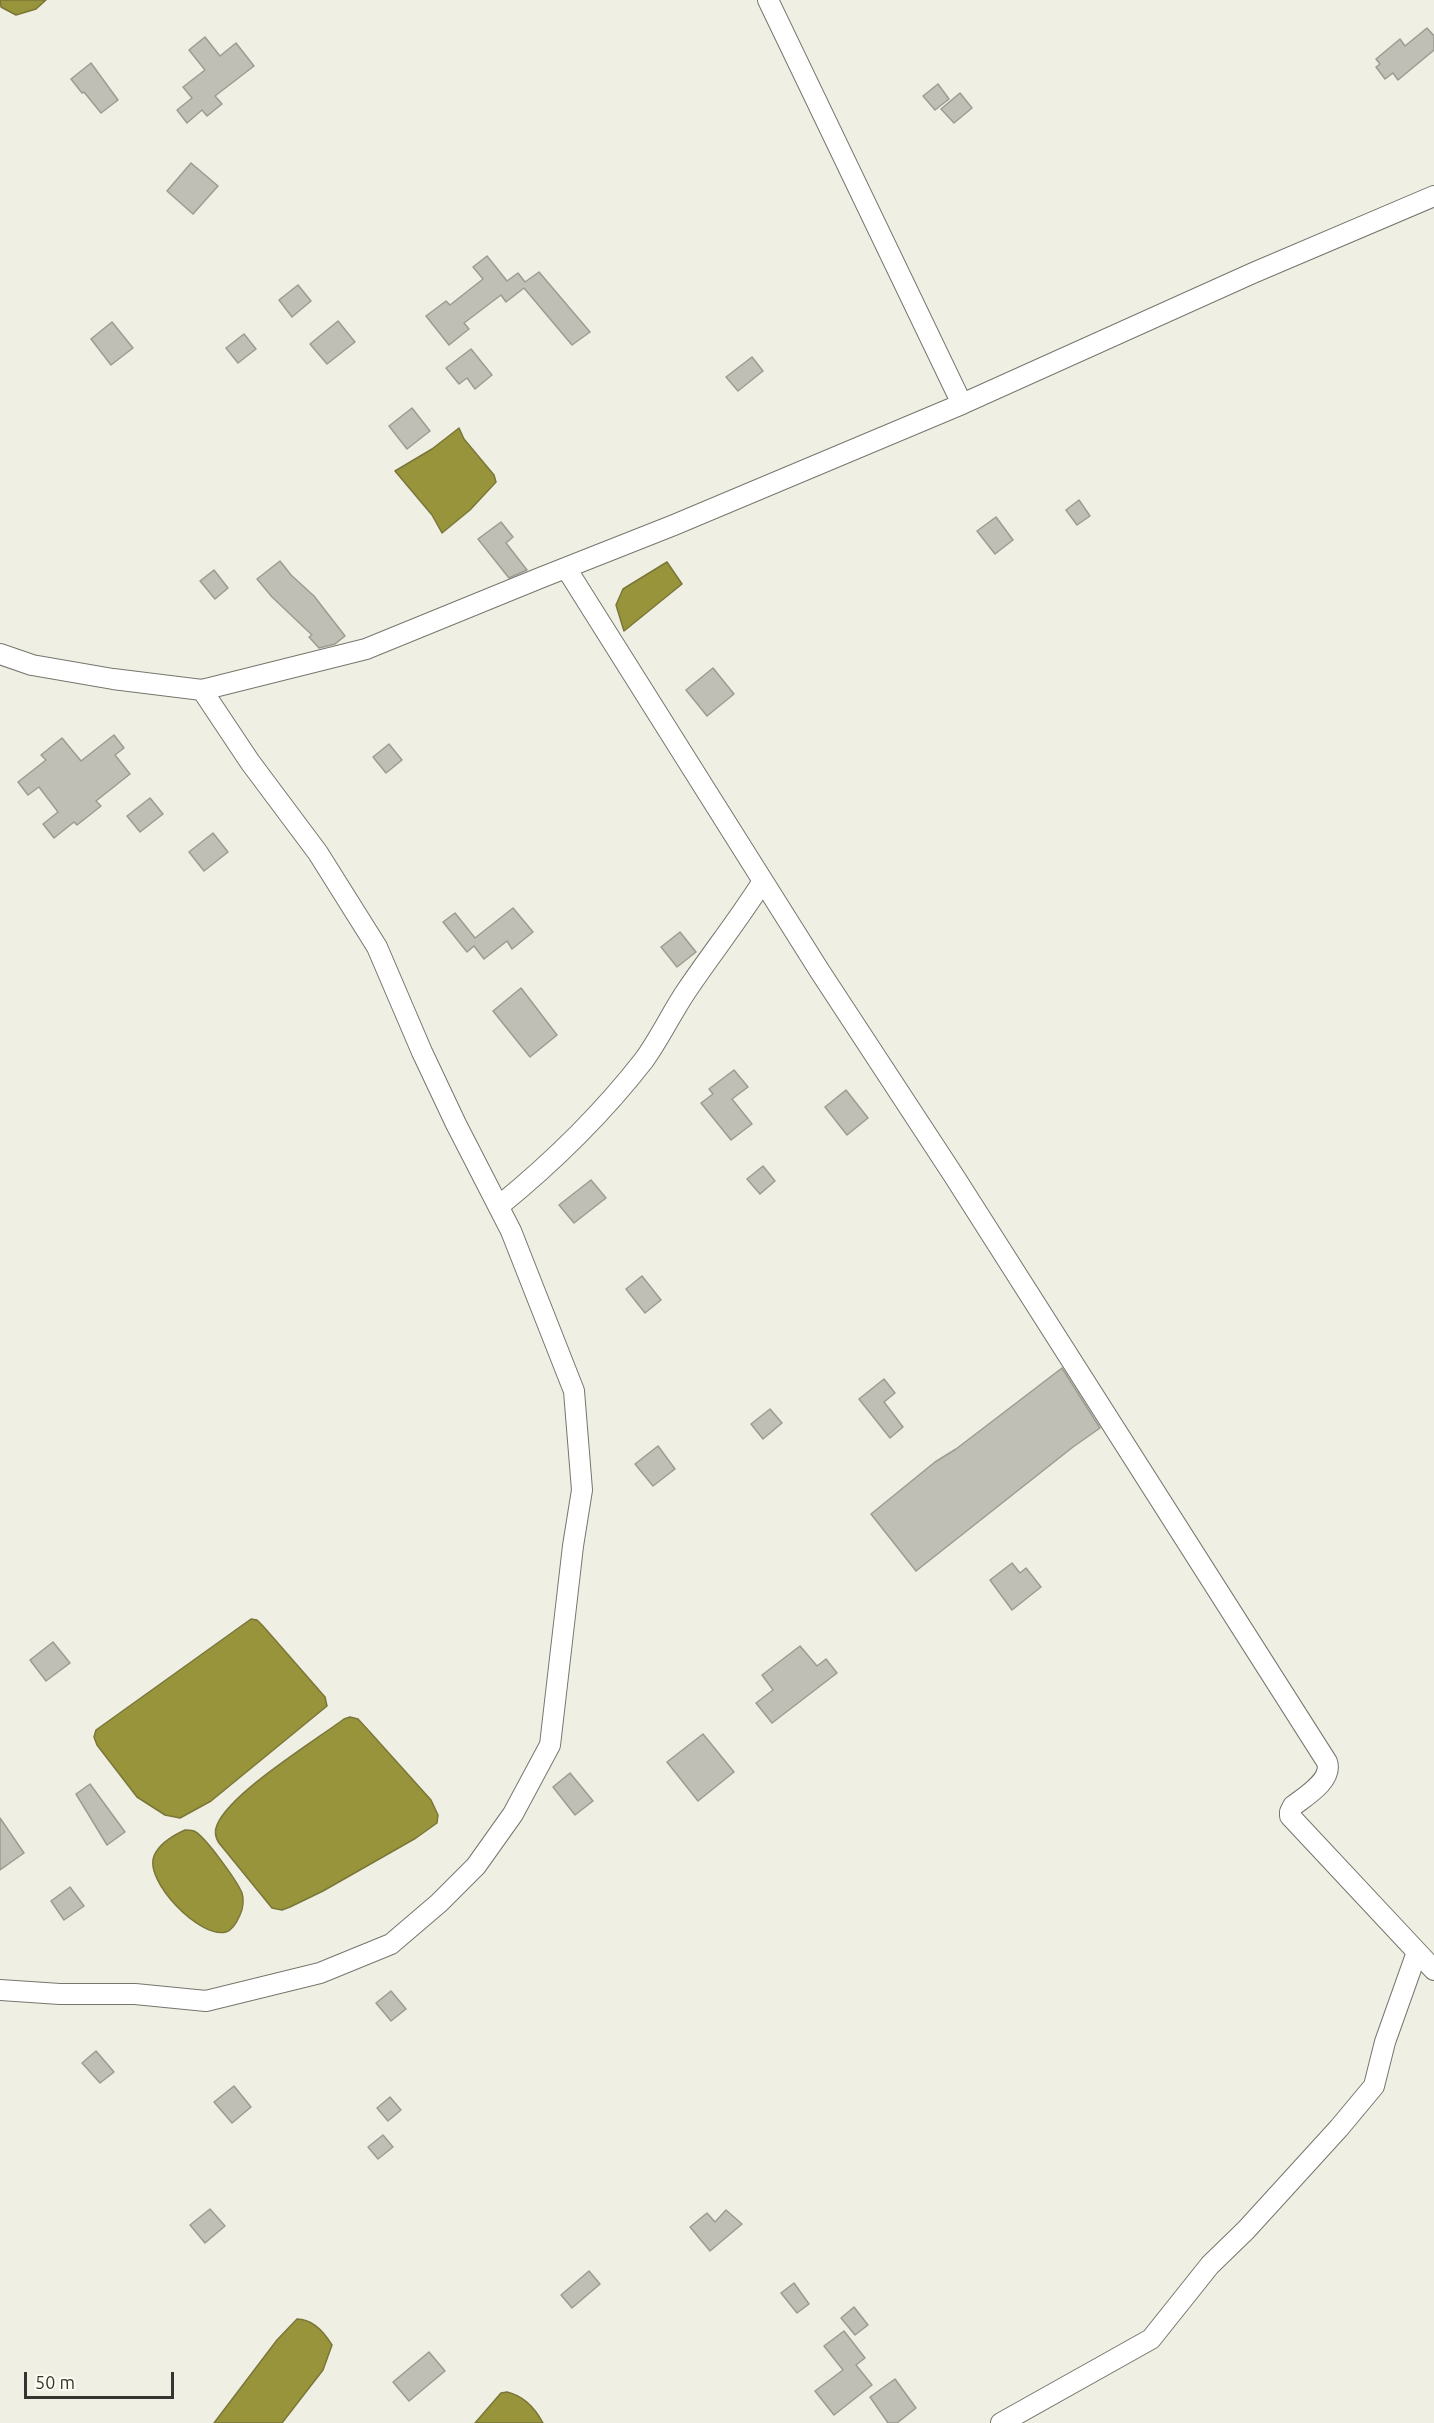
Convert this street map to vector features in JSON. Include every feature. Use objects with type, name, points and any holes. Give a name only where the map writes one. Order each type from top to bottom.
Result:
[{"type":"street","points":[[768,0],[962,404]]},
{"type":"street","points":[[0,654],[32,665],[113,679],[202,690],[366,649],[675,525],[962,404],[1252,273],[1434,196]]},
{"type":"street","points":[[566,568],[763,881],[1109,1418],[1327,1762],[1329,1768],[1326,1778],[1293,1806],[1290,1816],[1434,1970]]},
{"type":"street","points":[[0,1990],[60,1994],[135,1994],[206,2001],[320,1973],[391,1944],[439,1904],[476,1866],[513,1814],[550,1745],[573,1546],[582,1490],[574,1391],[511,1231],[432,1072],[377,947],[318,853],[250,762],[202,690]]},
{"type":"street","points":[[499,1206],[551,1163],[613,1098],[645,1058],[687,990],[737,922],[763,881]]},
{"type":"street","points":[[1001,2423],[1151,2339],[1210,2265],[1246,2230],[1340,2128],[1374,2086],[1385,2042],[1417,1952]]},
{"type":"shaded area","points":[[0,0],[46,0],[36,9],[16,15],[1,7]]},
{"type":"shaded area","points":[[459,428],[464,439],[494,475],[496,482],[470,510],[442,533],[432,515],[395,471],[432,449]]},
{"type":"shaded area","points":[[667,562],[682,584],[624,631],[616,605],[623,589]]},
{"type":"shaded area","points":[[251,1619],[257,1620],[263,1626],[325,1697],[327,1706],[211,1801],[180,1818],[165,1815],[137,1797],[97,1745],[94,1737],[96,1730]]},
{"type":"shaded area","points":[[350,1717],[358,1719],[431,1800],[438,1815],[437,1823],[416,1838],[323,1891],[282,1910],[272,1908],[219,1843],[215,1834],[217,1825],[225,1812],[255,1783]]},
{"type":"shaded area","points":[[185,1830],[194,1831],[205,1841],[228,1869],[242,1893],[241,1913],[234,1925],[226,1932],[215,1932],[189,1918],[176,1906],[157,1879],[153,1867],[156,1852],[167,1840]]},
{"type":"shaded area","points":[[297,2319],[308,2321],[318,2327],[332,2345],[323,2370],[282,2423],[214,2423],[277,2340]]},
{"type":"shaded area","points":[[507,2392],[519,2396],[528,2403],[543,2423],[475,2423],[501,2393]]},
{"type":"building","points":[[1427,28],[1434,36],[1434,50],[1398,80],[1393,73],[1385,79],[1376,67],[1380,64],[1376,59],[1400,39],[1405,46]]},
{"type":"building","points":[[205,37],[220,56],[236,43],[254,66],[215,96],[222,104],[207,116],[202,110],[187,123],[177,110],[192,98],[183,87],[205,70],[189,50]]},
{"type":"building","points":[[91,63],[118,100],[101,113],[71,79]]},
{"type":"building","points":[[938,84],[949,99],[935,110],[923,96]]},
{"type":"building","points":[[960,93],[972,108],[954,123],[941,109]]},
{"type":"building","points":[[191,163],[218,186],[193,214],[167,191]]},
{"type":"building","points":[[487,256],[507,281],[518,273],[525,282],[539,272],[590,332],[572,345],[524,288],[506,302],[501,295],[464,323],[469,329],[449,345],[426,316],[446,301],[450,305],[483,279],[473,267]]},
{"type":"building","points":[[298,285],[311,301],[292,317],[279,300]]},
{"type":"building","points":[[338,321],[355,342],[327,364],[310,344]]},
{"type":"building","points":[[112,322],[133,348],[111,365],[91,339]]},
{"type":"building","points":[[244,334],[256,349],[238,363],[226,348]]},
{"type":"building","points":[[471,349],[492,375],[475,389],[467,378],[459,384],[446,368]]},
{"type":"building","points":[[752,357],[763,371],[738,391],[726,377]]},
{"type":"building","points":[[412,408],[430,431],[407,449],[389,426]]},
{"type":"building","points":[[1079,500],[1090,516],[1077,525],[1066,510]]},
{"type":"building","points":[[996,517],[1013,540],[995,554],[977,531]]},
{"type":"building","points":[[501,522],[513,537],[506,543],[527,570],[509,578],[478,539]]},
{"type":"building","points":[[280,561],[291,575],[314,596],[345,636],[335,644],[319,648],[309,637],[312,635],[272,597],[257,579]]},
{"type":"building","points":[[214,570],[228,588],[215,599],[200,581]]},
{"type":"building","points":[[713,668],[734,694],[707,716],[686,690]]},
{"type":"building","points":[[114,735],[124,748],[115,755],[130,774],[96,801],[101,806],[77,825],[74,822],[54,838],[43,824],[58,812],[39,787],[28,795],[18,782],[46,760],[41,755],[62,738],[81,761]]},
{"type":"building","points":[[389,744],[402,760],[386,773],[373,757]]},
{"type":"building","points":[[150,798],[163,814],[140,832],[127,816]]},
{"type":"building","points":[[213,833],[228,852],[204,871],[189,852]]},
{"type":"building","points":[[513,908],[533,932],[512,949],[507,941],[484,959],[474,946],[467,952],[443,922],[455,913],[475,938]]},
{"type":"building","points":[[680,932],[696,952],[677,967],[661,947]]},
{"type":"building","points":[[521,988],[557,1035],[530,1057],[493,1011]]},
{"type":"building","points":[[734,1070],[748,1087],[732,1099],[752,1124],[731,1140],[701,1103],[713,1094],[709,1089]]},
{"type":"building","points":[[846,1090],[868,1118],[847,1135],[825,1107]]},
{"type":"building","points":[[763,1166],[775,1181],[760,1194],[747,1179]]},
{"type":"building","points":[[591,1180],[606,1198],[574,1223],[559,1205]]},
{"type":"building","points":[[642,1276],[661,1300],[645,1313],[626,1289]]},
{"type":"building","points":[[1062,1368],[1100,1428],[916,1571],[871,1514],[935,1462],[956,1449]]},
{"type":"building","points":[[884,1379],[895,1393],[884,1402],[903,1427],[890,1438],[859,1399]]},
{"type":"building","points":[[770,1409],[782,1423],[763,1439],[751,1424]]},
{"type":"building","points":[[658,1446],[675,1469],[653,1486],[635,1464]]},
{"type":"building","points":[[1012,1563],[1020,1573],[1026,1568],[1041,1587],[1012,1610],[990,1580]]},
{"type":"building","points":[[53,1642],[70,1663],[46,1681],[30,1660]]},
{"type":"building","points":[[800,1646],[817,1666],[826,1659],[837,1673],[772,1723],[756,1703],[773,1690],[762,1675]]},
{"type":"building","points":[[703,1734],[734,1772],[698,1801],[667,1762]]},
{"type":"building","points":[[570,1773],[593,1801],[575,1815],[553,1787]]},
{"type":"building","points":[[90,1784],[125,1832],[107,1845],[76,1794]]},
{"type":"building","points":[[0,1818],[24,1853],[0,1870]]},
{"type":"building","points":[[70,1887],[84,1906],[64,1920],[51,1901]]},
{"type":"building","points":[[391,1991],[406,2009],[391,2021],[376,2003]]},
{"type":"building","points":[[96,2051],[114,2072],[100,2083],[82,2063]]},
{"type":"building","points":[[234,2086],[251,2107],[232,2123],[214,2102]]},
{"type":"building","points":[[390,2097],[401,2110],[388,2121],[377,2108]]},
{"type":"building","points":[[383,2135],[393,2147],[378,2159],[368,2147]]},
{"type":"building","points":[[210,2209],[225,2226],[205,2243],[190,2225]]},
{"type":"building","points":[[726,2210],[742,2224],[710,2251],[690,2227],[707,2213],[715,2222]]},
{"type":"building","points":[[589,2271],[600,2284],[572,2308],[561,2295]]},
{"type":"building","points":[[794,2283],[809,2304],[797,2313],[781,2293]]},
{"type":"building","points":[[854,2307],[868,2325],[855,2335],[841,2318]]},
{"type":"building","points":[[844,2331],[865,2358],[856,2365],[872,2385],[834,2415],[815,2391],[843,2370],[824,2346]]},
{"type":"building","points":[[429,2352],[445,2371],[409,2401],[393,2382]]},
{"type":"building","points":[[895,2379],[916,2408],[897,2423],[888,2423],[870,2397]]}]
